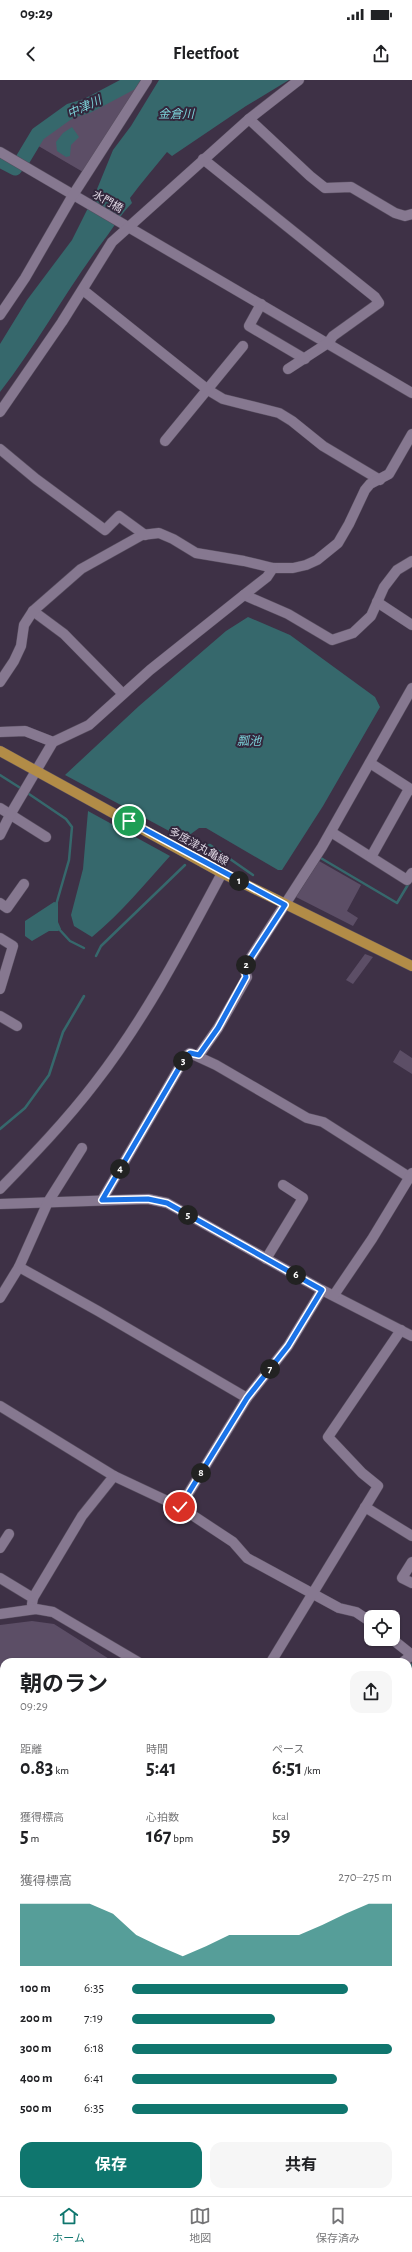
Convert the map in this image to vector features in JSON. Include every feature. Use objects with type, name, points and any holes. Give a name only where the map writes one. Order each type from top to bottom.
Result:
[{"type":"main road","name":"多度津丸亀線","points":[[0,751],[285,905],[412,966]]},
{"type":"street","points":[[0,315],[25,278],[147,80]]},
{"type":"street","points":[[0,412],[83,290],[112,242],[249,119],[299,80]]},
{"type":"street","points":[[249,119],[325,188],[351,187],[395,213],[404,216],[412,214]]},
{"type":"street","name":"水門橋","points":[[0,152],[412,393]]},
{"type":"street","points":[[203,159],[375,297],[379,303],[333,336],[328,343],[288,369]]},
{"type":"street","points":[[83,290],[208,390],[223,399],[279,413],[292,421],[323,446],[380,480]]},
{"type":"street","points":[[261,304],[249,326],[305,359]]},
{"type":"street","points":[[165,442],[243,346]]},
{"type":"street","points":[[0,682],[14,661],[21,646],[24,625],[33,611],[81,569],[113,549],[145,535],[159,533],[173,539],[196,553],[244,560],[273,568],[293,568],[306,565],[334,547],[350,524],[365,490],[370,484],[380,480],[393,469],[412,434]]},
{"type":"street","points":[[0,449],[36,479],[105,530],[119,516],[145,535]]},
{"type":"street","points":[[244,595],[288,614],[332,640],[353,632],[371,616],[384,587],[396,570],[412,561]]},
{"type":"street","points":[[0,835],[10,814],[53,742],[89,726],[122,693],[172,651],[267,576],[273,568]]},
{"type":"street","points":[[377,602],[412,624]]},
{"type":"street","points":[[33,611],[64,634],[122,693]]},
{"type":"street","points":[[199,1055],[218,1028],[246,977],[244,968],[331,832],[412,688]]},
{"type":"street","points":[[0,732],[25,731],[53,742]]},
{"type":"street","points":[[370,763],[411,789],[371,857]]},
{"type":"street","points":[[0,808],[46,837]]},
{"type":"street","points":[[331,832],[408,880],[412,873]]},
{"type":"street","points":[[0,1189],[68,1116],[115,1055],[148,1004],[222,872]]},
{"type":"street","points":[[0,903],[8,908],[24,884]]},
{"type":"street","points":[[0,938],[13,946],[0,989]]},
{"type":"street","points":[[0,1016],[17,1026]]},
{"type":"street","points":[[102,1200],[186,1056],[190,1053],[199,1055],[307,1118],[323,1122],[411,1175],[372,1239],[334,1295]]},
{"type":"street","points":[[0,1298],[19,1267],[48,1202],[82,1148]]},
{"type":"street","points":[[266,1259],[303,1198],[283,1185]]},
{"type":"street","points":[[0,1204],[148,1199],[167,1203],[322,1290],[412,1336]]},
{"type":"street","points":[[19,1267],[98,1311],[247,1398]]},
{"type":"street","points":[[180,1507],[247,1398],[288,1346],[322,1290]]},
{"type":"street","points":[[273,1658],[378,1486],[362,1473],[328,1437],[401,1330]]},
{"type":"street","points":[[0,1406],[114,1476],[180,1507],[233,1542],[247,1558],[339,1608],[356,1612],[364,1617]]},
{"type":"street","points":[[32,1610],[33,1598],[82,1516],[114,1476]]},
{"type":"street","points":[[365,1507],[412,1536]]},
{"type":"street","points":[[0,1548],[9,1534]]},
{"type":"street","points":[[412,1562],[402,1578],[412,1583]]},
{"type":"street","points":[[0,1578],[33,1598]]},
{"type":"street","points":[[0,1614],[32,1610],[53,1612],[131,1658]]},
{"type":"street","points":[[400,1645],[412,1655]]},
{"type":"shaded area","points":[[134,83],[139,84],[83,172],[35,144],[61,120],[88,108]]},
{"type":"shaded area","points":[[319,861],[361,885],[347,911],[358,918],[353,926],[296,897]]},
{"type":"shaded area","points":[[365,954],[373,957],[353,984],[346,980]]},
{"type":"shaded area","points":[[400,1050],[412,1058],[412,1074],[393,1062]]},
{"type":"shaded area","points":[[32,1621],[54,1624],[108,1658],[0,1658],[0,1625]]},
{"type":"water","name":"金倉川","points":[[159,80],[289,80],[246,106],[172,156],[167,152],[130,198],[132,203],[90,259],[0,392],[0,344],[27,300],[72,240],[95,194],[113,150],[131,126]]},
{"type":"water","points":[[72,127],[79,137],[71,145],[70,156],[66,157],[57,151],[56,142],[63,133]]},
{"type":"water","name":"瓢池","points":[[248,617],[290,635],[375,697],[380,707],[323,806],[282,870],[278,870],[206,828],[199,828],[184,839],[65,775],[139,706],[226,631]]},
{"type":"water","points":[[88,811],[170,856],[123,908],[92,937],[74,926],[71,915],[83,869]]},
{"type":"water","points":[[54,902],[58,903],[58,922],[61,929],[58,931],[49,931],[32,941],[25,936],[25,921]]},
{"type":"waterway","name":"中津川","points":[[23,159],[38,134],[70,111],[87,106],[136,80]]},
{"type":"waterway","name":"中津川","points":[[0,160],[15,168],[16,166]]},
{"type":"waterway","points":[[0,775],[22,789]]},
{"type":"waterway","points":[[26,792],[66,819],[72,827],[69,860],[56,905]]},
{"type":"waterway","points":[[199,849],[210,845],[253,875]]},
{"type":"waterway","points":[[319,857],[397,903],[409,883]]},
{"type":"waterway","points":[[96,956],[101,946],[185,865]]},
{"type":"waterway","points":[[58,928],[70,941],[84,948]]},
{"type":"waterway","points":[[0,1129],[25,1108],[49,1075],[63,1032],[84,996]]},
{"type":"route","points":[[129,821],[285,905],[244,968],[246,977],[218,1028],[199,1055],[190,1053],[186,1056],[102,1200],[148,1199],[167,1203],[322,1290],[288,1346],[247,1398],[180,1507]]}]
